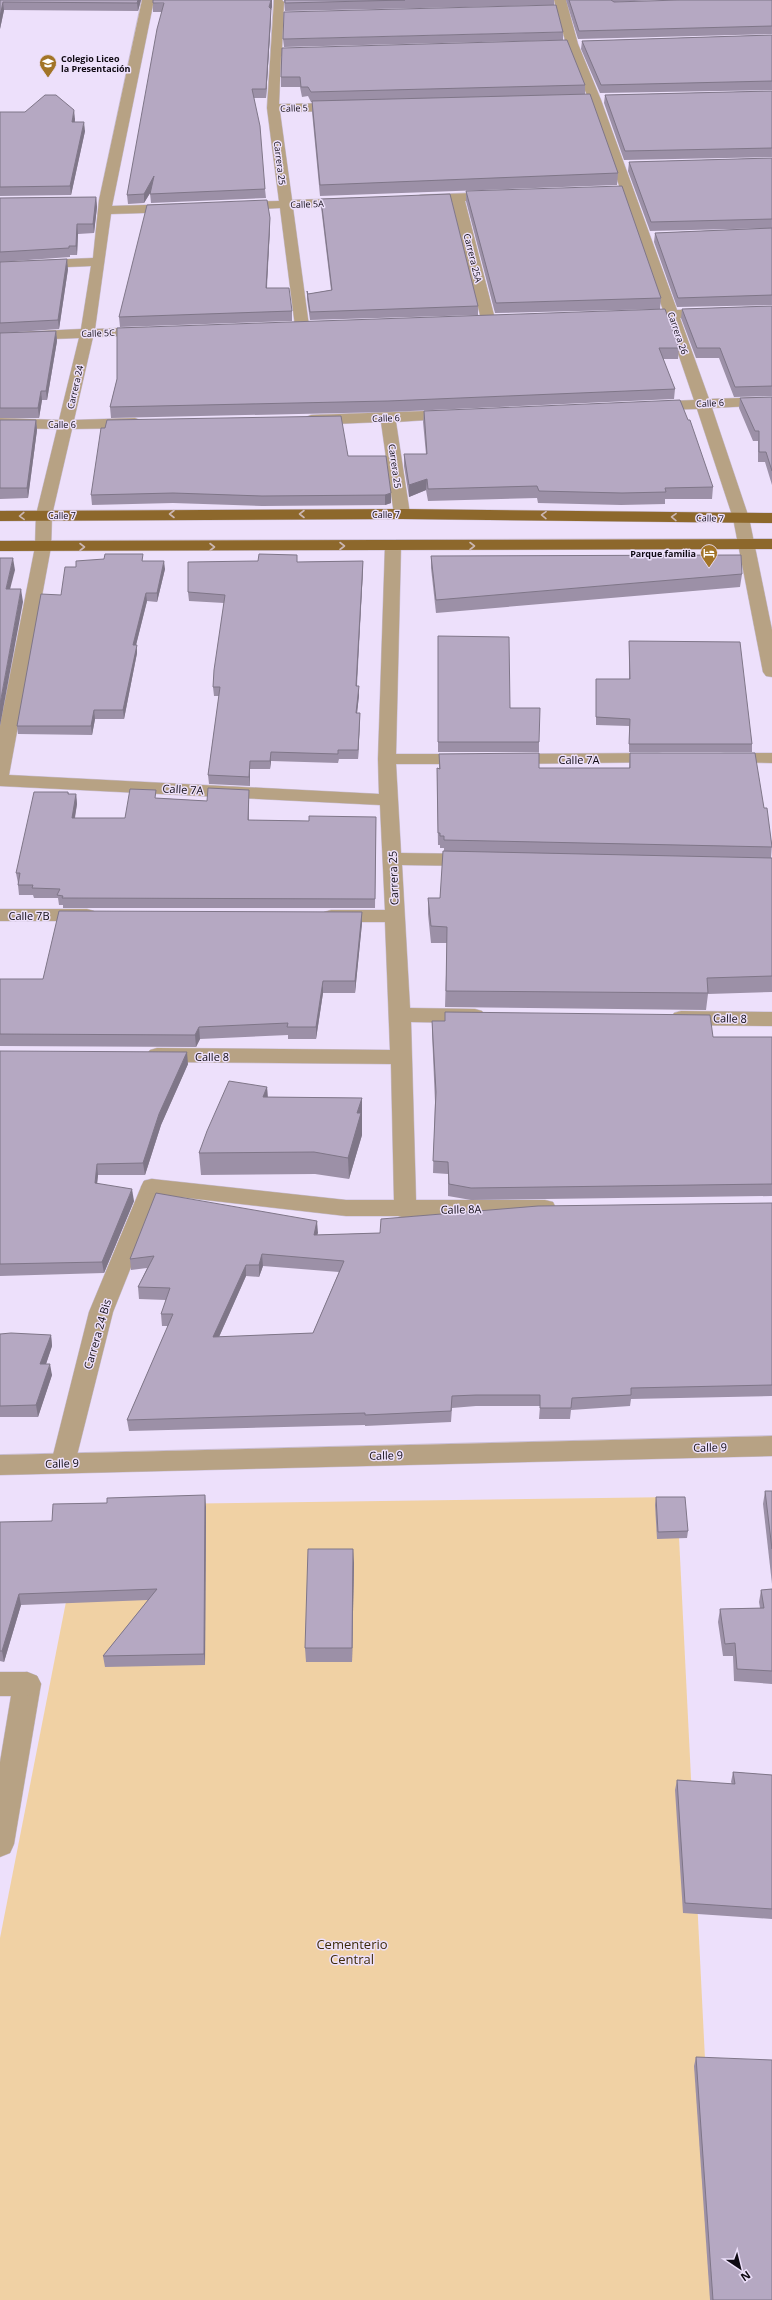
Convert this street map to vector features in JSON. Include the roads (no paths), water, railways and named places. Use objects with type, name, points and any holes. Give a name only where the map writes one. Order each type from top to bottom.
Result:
[{"type":"main road","name":"Calle 7","points":[[0,516],[402,514],[772,518]]},
{"type":"main road","points":[[0,546],[772,544]]},
{"type":"street","name":"Carrera 24","points":[[0,774],[4,725],[43,547],[44,515],[87,334],[99,262],[106,205],[148,0]]},
{"type":"street","name":"Carrera 25","points":[[275,1],[277,16],[277,53],[273,108],[302,326]]},
{"type":"street","points":[[547,9],[562,4]]},
{"type":"street","name":"Carrera 26","points":[[562,4],[572,44],[595,100],[628,190],[672,314],[741,518],[748,544],[772,672]]},
{"type":"street","points":[[277,16],[292,15]]},
{"type":"street","points":[[556,45],[588,44]]},
{"type":"street","points":[[277,53],[325,52]]},
{"type":"street","points":[[580,100],[611,99]]},
{"type":"street","name":"Calle 5","points":[[273,108],[351,106]]},
{"type":"street","points":[[619,166],[634,166]]},
{"type":"street","points":[[612,191],[628,190]]},
{"type":"street","points":[[410,199],[511,195]]},
{"type":"street","name":"Carrera 25A","points":[[457,197],[488,319]]},
{"type":"street","points":[[91,200],[106,205],[191,207]]},
{"type":"street","name":"Calle 5A","points":[[222,206],[363,201]]},
{"type":"street","points":[[644,237],[660,236]]},
{"type":"street","points":[[0,266],[99,262]]},
{"type":"street","points":[[624,316],[726,312]]},
{"type":"street","points":[[473,320],[504,319]]},
{"type":"street","points":[[286,326],[317,325]]},
{"type":"street","name":"Calle 5C","points":[[0,337],[159,331]]},
{"type":"street","name":"Calle 6","points":[[642,406],[772,400]]},
{"type":"street","name":"Calle 6","points":[[294,420],[388,418],[468,414]]},
{"type":"street","name":"Carrera 25","points":[[388,418],[402,514]]},
{"type":"street","name":"Calle 6","points":[[0,423],[66,425],[152,423]]},
{"type":"street","name":"Carrera 25","points":[[392,546],[387,759],[400,1015],[405,1210]]},
{"type":"street","name":"Calle 7A","points":[[387,759],[678,758]]},
{"type":"street","points":[[709,758],[772,758]]},
{"type":"street","name":"Calle 7A","points":[[0,780],[390,800]]},
{"type":"street","points":[[392,858],[487,861]]},
{"type":"street","name":"Calle 7B","points":[[0,915],[103,915]]},
{"type":"street","points":[[316,916],[395,916]]},
{"type":"street","points":[[400,1015],[495,1016]]},
{"type":"street","name":"Calle 8","points":[[661,1018],[772,1019]]},
{"type":"street","name":"Calle 8","points":[[141,1055],[400,1057]]},
{"type":"street","name":"Calle 8A","points":[[152,1187],[346,1208],[405,1210],[565,1208]]},
{"type":"street","name":"Carrera 24 Bis","points":[[63,1463],[101,1312],[152,1187]]},
{"type":"street","name":"Calle 9","points":[[0,1465],[772,1446]]},
{"type":"street","points":[[0,1684],[27,1684],[0,1844]]},
{"type":"place","name":"Colegio Liceo la Presentación","points":[[48,78]]},
{"type":"place","name":"Parque familia","points":[[709,568]]},
{"type":"park label","name":"Cementerio Central","points":[[352,1952]]}]
